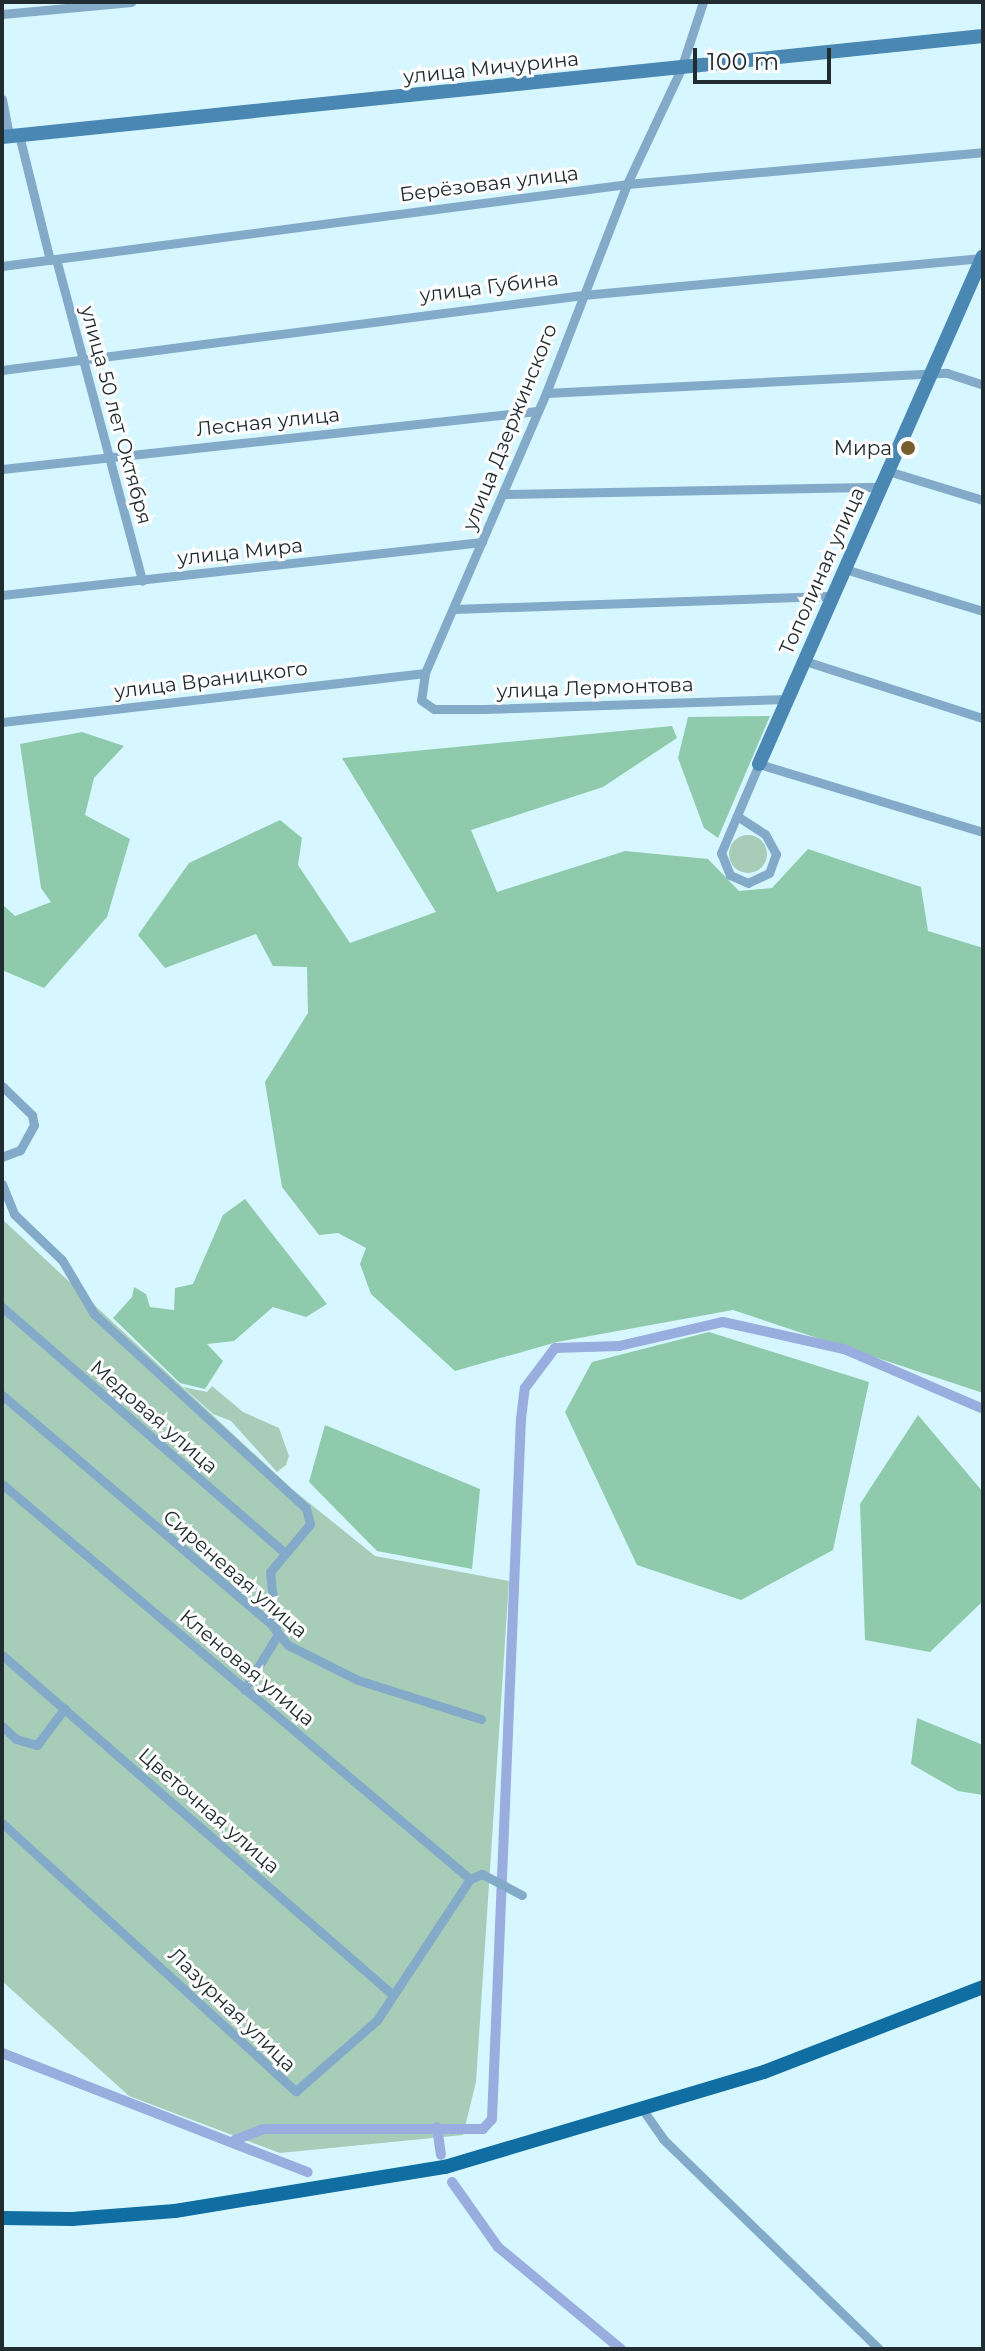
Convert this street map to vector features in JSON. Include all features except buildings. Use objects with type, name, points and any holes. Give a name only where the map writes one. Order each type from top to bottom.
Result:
[{"type":"main road","points":[[2,2218],[72,2219],[175,2211],[385,2178],[510,2150],[764,2072],[983,1987]]},
{"type":"street","points":[[2,14],[131,2]]},
{"type":"street","name":"улица Дзержинского","points":[[420,686],[546,393],[627,184],[681,69],[703,2]]},
{"type":"street","name":"улица Мичурина","points":[[10,136],[983,36]]},
{"type":"street","name":"улица 50 лет Октября","points":[[2,99],[10,136],[53,259],[83,358],[142,581]]},
{"type":"street","name":"Берёзовая улица","points":[[2,266],[627,184],[983,152]]},
{"type":"street","name":"улица Губина","points":[[2,370],[583,295],[983,257]]},
{"type":"street","name":"Тополиная улица","points":[[737,816],[765,834],[776,854],[769,873],[756,882],[739,881],[724,867],[721,853],[787,699],[848,570],[881,487],[983,257]]},
{"type":"street","points":[[546,393],[930,377],[947,373],[983,385]]},
{"type":"street","name":"Лесная улица","points":[[2,469],[537,411]]},
{"type":"street","points":[[888,471],[983,500]]},
{"type":"street","points":[[504,494],[881,487]]},
{"type":"street","name":"улица Мира","points":[[2,595],[482,542]]},
{"type":"street","points":[[848,570],[983,611]]},
{"type":"street","points":[[454,609],[836,596]]},
{"type":"street","points":[[805,661],[983,718]]},
{"type":"street","name":"улица Враницкого","points":[[2,722],[425,673]]},
{"type":"street","name":"улица Лермонтова","points":[[420,686],[421,700],[434,709],[787,699]]},
{"type":"street","points":[[759,764],[983,832]]},
{"type":"street","points":[[2,1086],[32,1115],[34,1125],[20,1150],[2,1157]]},
{"type":"street","points":[[2,1184],[14,1214],[62,1260],[94,1314],[302,1501],[310,1524],[270,1572],[277,1632],[258,1674],[244,1690]]},
{"type":"street","name":"Медовая улица","points":[[2,1307],[284,1552]]},
{"type":"street","name":"Сиреневая улица","points":[[2,1395],[312,1661],[481,1719]]},
{"type":"street","name":"Кленовая улица","points":[[2,1484],[470,1879]]},
{"type":"street","name":"Цветочная улица","points":[[2,1655],[393,1995]]},
{"type":"street","points":[[2,1726],[16,1739],[37,1745],[65,1708]]},
{"type":"street","name":"Лазурная улица","points":[[2,1823],[287,2087],[296,2091],[377,2020],[470,1879]]},
{"type":"street","points":[[470,1879],[482,1874],[522,1895]]},
{"type":"street","points":[[643,2110],[663,2139],[879,2349]]},
{"type":"green space","points":[[770,716],[718,838],[704,828],[678,758],[688,717]]},
{"type":"green space","points":[[672,726],[677,738],[603,787],[471,830],[497,892],[625,851],[708,859],[739,891],[772,888],[808,849],[921,887],[928,931],[983,948],[983,1393],[733,1310],[557,1342],[455,1371],[371,1294],[360,1264],[366,1248],[338,1233],[319,1235],[282,1187],[265,1082],[308,1013],[307,967],[273,966],[256,934],[165,968],[138,935],[189,863],[280,820],[302,838],[298,865],[350,943],[436,912],[342,758]]},
{"type":"green space","points":[[82,732],[124,746],[94,778],[85,815],[130,839],[107,917],[44,988],[2,970],[2,904],[15,916],[51,902],[41,888],[20,744]]},
{"type":"green space","points":[[748,835],[761,841],[767,854],[761,867],[748,873],[735,867],[729,854],[735,841]]},
{"type":"green space","points":[[245,1199],[327,1304],[306,1317],[273,1307],[234,1341],[207,1344],[223,1361],[205,1389],[180,1383],[113,1318],[132,1297],[134,1287],[146,1294],[150,1307],[174,1310],[175,1288],[193,1284],[223,1215]]},
{"type":"green space","points":[[2,1219],[292,1489],[375,1556],[509,1581],[476,2082],[463,2135],[280,2153],[129,2096],[2,1981]]},
{"type":"green space","points":[[709,1332],[869,1382],[833,1550],[741,1600],[637,1565],[565,1412],[592,1362]]},
{"type":"green space","points":[[212,1386],[243,1412],[279,1428],[289,1456],[286,1465],[277,1472],[231,1421],[213,1414],[183,1387],[207,1392]]},
{"type":"green space","points":[[918,1415],[983,1492],[983,1601],[930,1652],[865,1640],[860,1504]]},
{"type":"green space","points":[[325,1425],[480,1489],[472,1569],[377,1551],[309,1482]]},
{"type":"green space","points":[[917,1718],[983,1745],[983,1795],[958,1791],[911,1764]]},
{"type":"waterway","points":[[235,2140],[263,2129],[483,2129],[492,2119],[521,1419],[525,1388],[555,1348],[619,1346],[723,1322],[844,1349],[983,1409]]},
{"type":"waterway","points":[[2,2053],[308,2172]]},
{"type":"waterway","points":[[437,2127],[441,2155]]},
{"type":"waterway","points":[[452,2182],[498,2247],[621,2349]]},
{"type":"place","name":"Мира","points":[[908,448]]}]
